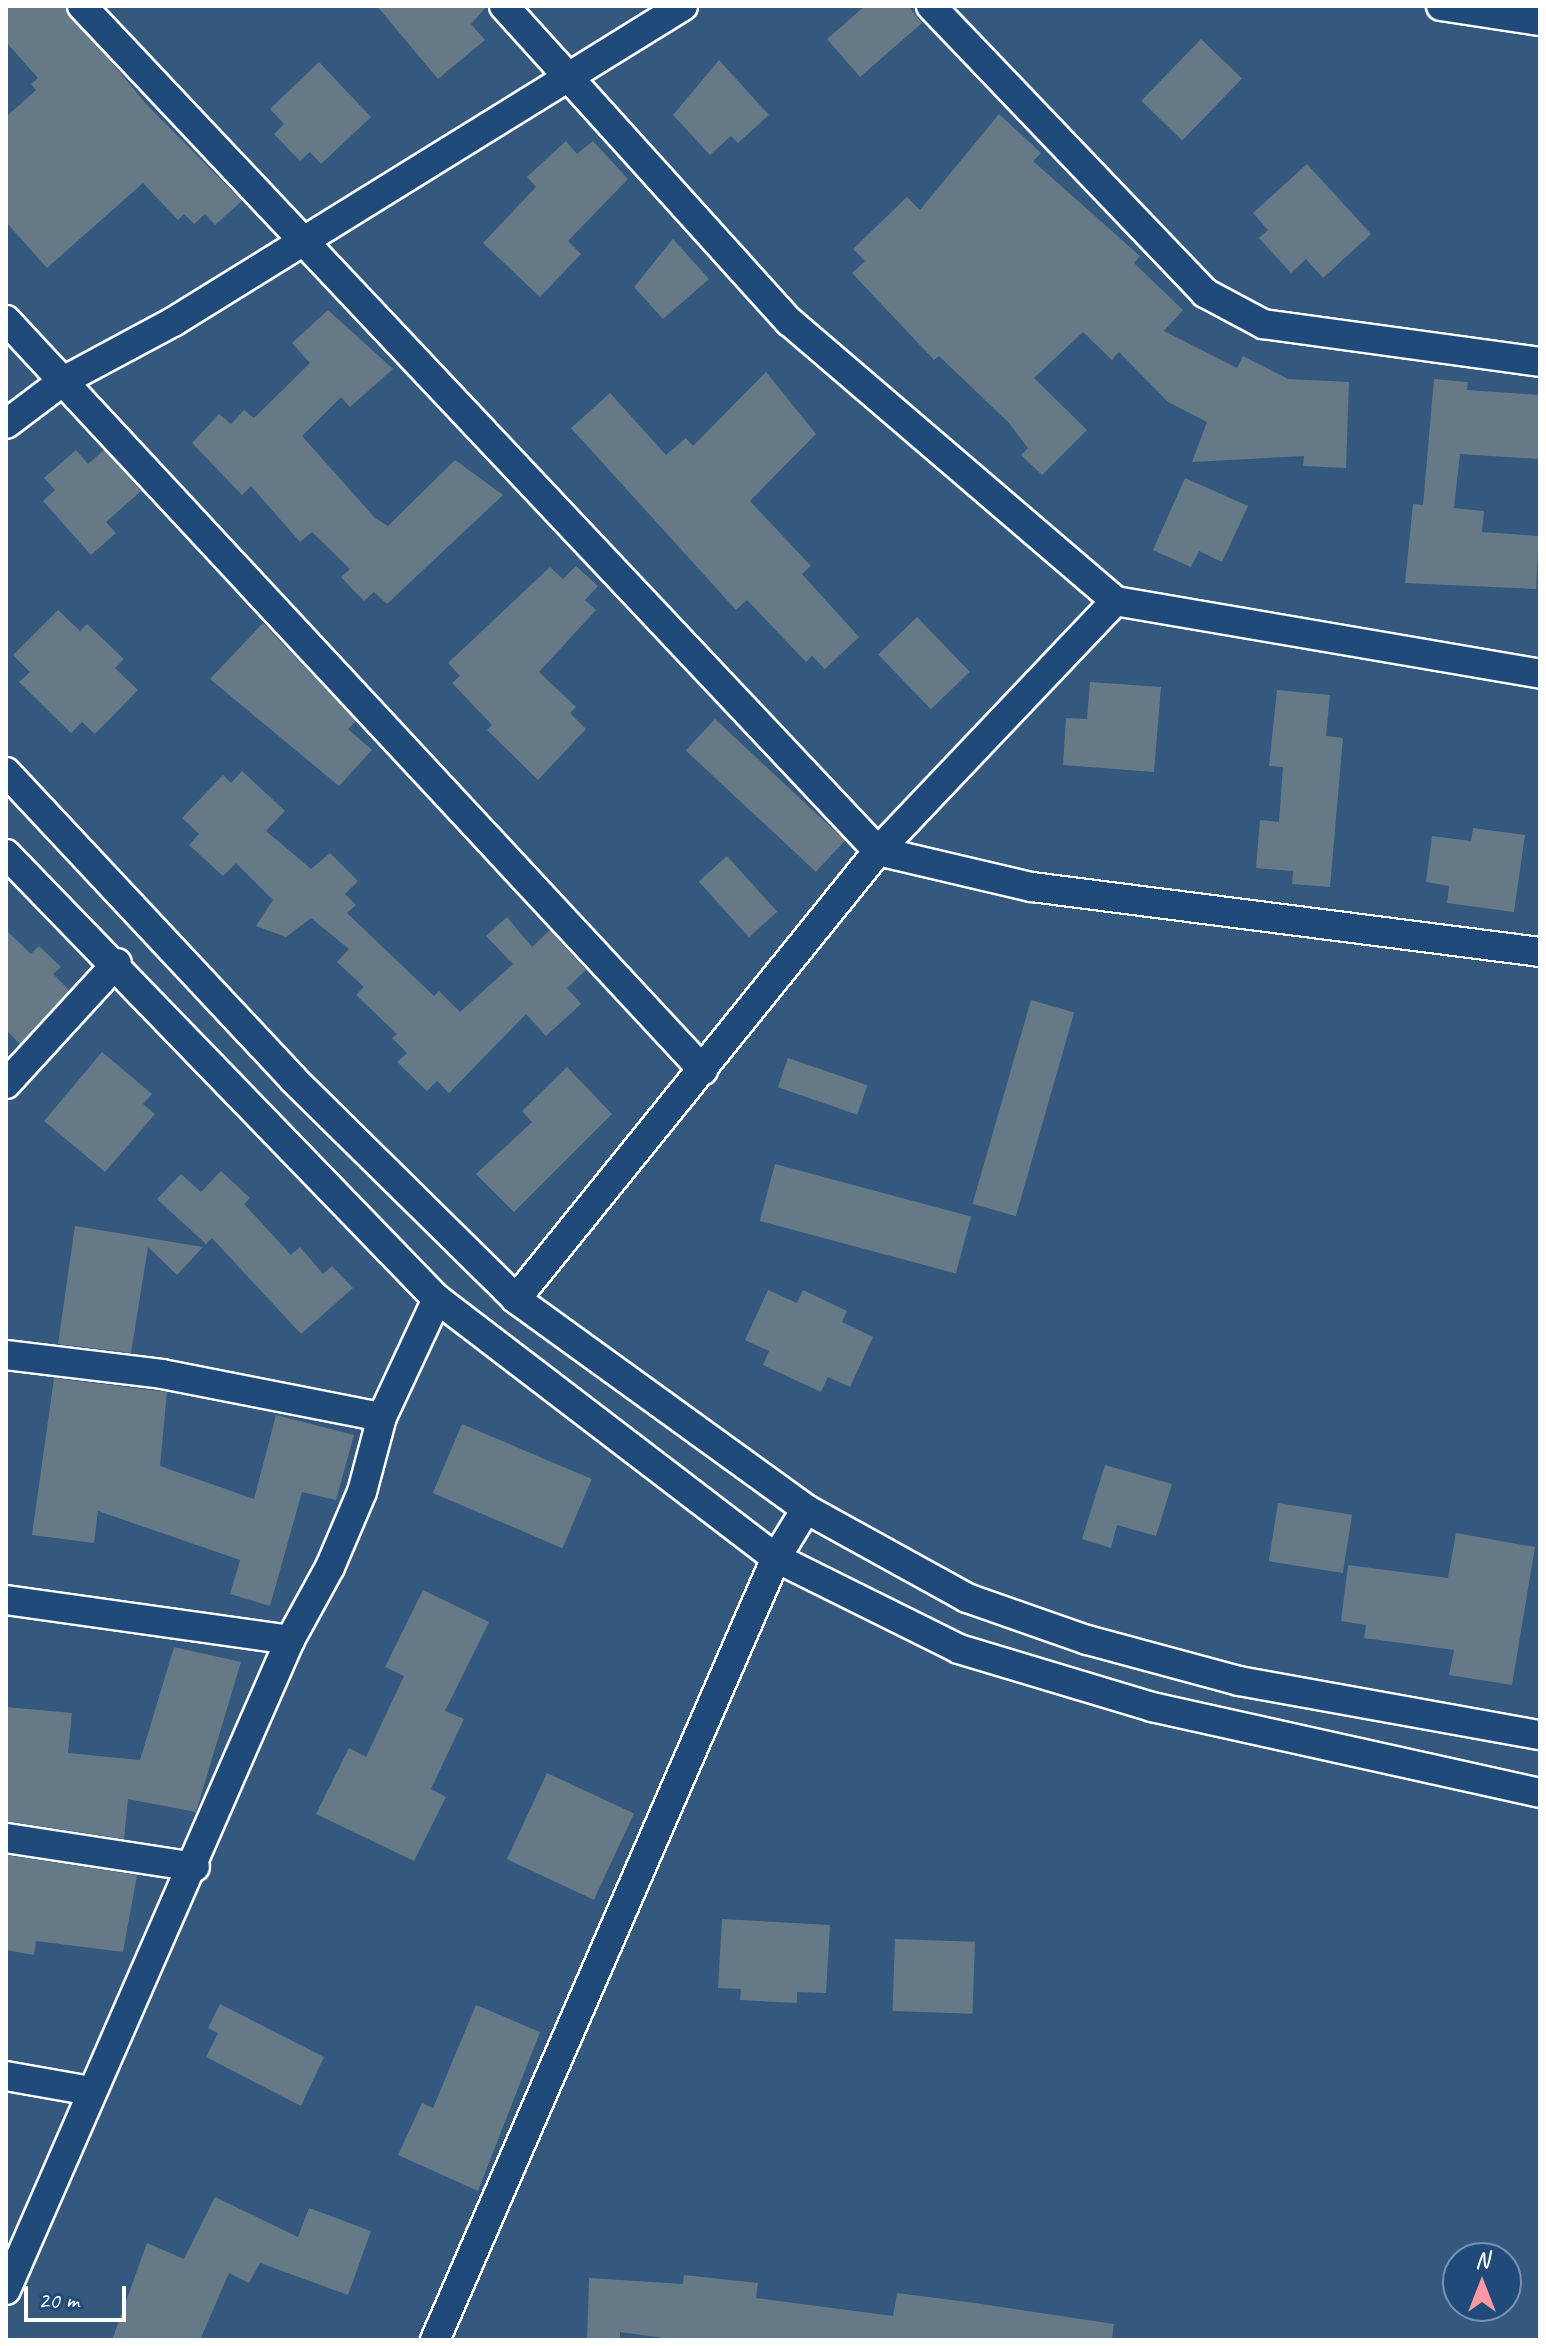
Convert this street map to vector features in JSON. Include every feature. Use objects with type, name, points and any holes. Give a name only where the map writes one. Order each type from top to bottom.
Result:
[{"type":"street","points":[[82,6],[307,239],[878,851],[1032,887],[1540,952]]},
{"type":"street","points":[[504,6],[568,73],[790,322],[1115,601],[1540,674]]},
{"type":"street","points":[[6,424],[63,381],[307,239],[568,73],[683,6]]},
{"type":"street","points":[[931,6],[1205,293],[1263,324],[1540,362]]},
{"type":"street","points":[[1441,6],[1540,21]]},
{"type":"street","points":[[6,320],[703,1070]]},
{"type":"street","points":[[516,1299],[878,851],[1115,601]]},
{"type":"street","points":[[6,772],[293,1079],[516,1299],[806,1509],[967,1598],[1087,1640],[1239,1681],[1540,1735]]},
{"type":"street","points":[[6,854],[117,963],[437,1299],[776,1558],[959,1649],[1152,1707],[1490,1787],[1540,1793]]},
{"type":"street","points":[[6,1084],[117,963]]},
{"type":"street","points":[[6,2290],[91,2091],[195,1867],[290,1640],[362,1492],[382,1417],[437,1299]]},
{"type":"street","points":[[6,1355],[162,1374],[382,1417]]},
{"type":"street","points":[[435,2340],[776,1558],[806,1509]]},
{"type":"street","points":[[6,1600],[290,1640]]},
{"type":"street","points":[[6,1838],[195,1867]]},
{"type":"street","points":[[6,2076],[91,2091]]},
{"type":"building","points":[[6,6],[65,6],[146,104],[242,201],[215,225],[205,214],[194,224],[184,214],[178,220],[143,183],[47,268],[6,222],[6,117],[36,90],[31,84],[38,78],[6,42]]},
{"type":"building","points":[[377,6],[487,6],[471,24],[485,40],[438,79]]},
{"type":"building","points":[[865,6],[908,6],[922,23],[860,77],[827,39]]},
{"type":"building","points":[[1201,39],[1242,79],[1182,140],[1141,101]]},
{"type":"building","points":[[719,60],[769,115],[738,143],[731,136],[710,155],[673,115]]},
{"type":"building","points":[[319,62],[371,117],[321,164],[310,152],[300,161],[274,134],[284,124],[270,109]]},
{"type":"building","points":[[999,114],[1041,153],[1033,161],[1140,256],[1134,263],[1183,310],[1164,331],[1237,368],[1243,356],[1288,379],[1349,382],[1346,468],[1303,466],[1304,456],[1192,462],[1207,422],[1168,402],[1119,352],[1112,360],[1083,332],[1034,378],[1087,430],[1042,475],[1021,455],[1028,448],[1008,422],[939,356],[934,360],[852,273],[865,261],[853,249],[907,197],[920,210]]},
{"type":"building","points":[[566,141],[577,154],[593,141],[628,179],[568,241],[581,254],[540,297],[483,243],[536,187],[527,177]]},
{"type":"building","points":[[1307,164],[1371,234],[1323,278],[1306,259],[1291,273],[1259,238],[1268,230],[1253,213]]},
{"type":"building","points":[[673,239],[709,279],[663,319],[634,287]]},
{"type":"building","points":[[328,310],[393,369],[350,407],[341,397],[302,436],[375,518],[388,526],[455,460],[503,495],[387,604],[374,592],[364,601],[341,577],[350,569],[312,532],[300,542],[251,486],[242,495],[192,443],[219,414],[231,424],[244,410],[254,418],[310,363],[292,343]]},
{"type":"building","points":[[766,372],[816,434],[750,501],[811,566],[802,574],[859,637],[825,669],[812,656],[806,662],[747,600],[736,610],[571,428],[610,393],[666,455],[686,438],[693,446]]},
{"type":"building","points":[[1434,379],[1468,382],[1467,390],[1540,395],[1540,459],[1460,454],[1454,508],[1484,511],[1482,532],[1539,536],[1536,589],[1405,583],[1413,504],[1423,505]]},
{"type":"building","points":[[76,450],[88,464],[104,450],[141,491],[106,522],[116,533],[91,555],[43,501],[55,490],[44,478]]},
{"type":"building","points":[[1185,478],[1248,506],[1222,562],[1199,551],[1191,567],[1153,550]]},
{"type":"building","points":[[576,566],[598,586],[585,600],[596,610],[539,672],[576,707],[570,713],[586,729],[538,780],[487,730],[492,725],[452,683],[460,676],[448,663],[550,567],[563,579]]},
{"type":"building","points":[[58,610],[80,631],[87,624],[124,659],[115,668],[138,690],[95,734],[82,722],[71,733],[19,682],[30,672],[13,655]]},
{"type":"building","points":[[917,617],[970,672],[931,709],[878,655]]},
{"type":"building","points":[[263,623],[356,721],[348,729],[372,750],[339,786],[210,679]]},
{"type":"building","points":[[1090,682],[1161,687],[1154,772],[1063,765],[1066,718],[1087,719]]},
{"type":"building","points":[[1277,690],[1330,695],[1326,736],[1343,738],[1330,887],[1292,884],[1293,871],[1256,868],[1260,820],[1279,822],[1283,767],[1269,766]]},
{"type":"building","points":[[715,719],[845,840],[816,872],[686,750]]},
{"type":"building","points":[[242,771],[285,811],[266,831],[311,869],[330,853],[358,881],[345,894],[356,905],[347,913],[434,996],[439,991],[460,1012],[513,964],[486,936],[507,917],[532,947],[550,930],[586,970],[567,988],[581,1004],[546,1036],[526,1014],[449,1093],[437,1081],[427,1091],[397,1062],[407,1053],[392,1038],[397,1034],[356,995],[364,987],[337,962],[349,949],[311,918],[286,937],[256,926],[273,900],[236,863],[223,876],[189,845],[199,834],[182,818],[223,775],[231,783]]},
{"type":"building","points":[[1473,828],[1525,835],[1514,912],[1447,903],[1449,886],[1426,882],[1432,836],[1471,841]]},
{"type":"building","points":[[727,856],[777,912],[749,937],[699,881]]},
{"type":"building","points":[[6,930],[31,954],[39,946],[61,967],[53,974],[69,990],[20,1044],[6,1030]]},
{"type":"building","points":[[1031,1000],[1074,1012],[1016,1216],[973,1204]]},
{"type":"building","points":[[102,1052],[152,1094],[143,1104],[155,1114],[105,1172],[44,1121]]},
{"type":"building","points":[[788,1058],[867,1085],[857,1115],[778,1087]]},
{"type":"building","points":[[567,1067],[612,1114],[514,1212],[476,1174],[532,1122],[522,1111]]},
{"type":"building","points":[[775,1164],[971,1217],[956,1274],[760,1221]]},
{"type":"building","points":[[221,1171],[250,1198],[244,1204],[291,1255],[300,1247],[323,1274],[332,1266],[353,1288],[301,1334],[212,1238],[206,1244],[157,1199],[181,1174],[201,1192]]},
{"type":"building","points":[[75,1226],[203,1247],[177,1275],[148,1247],[131,1353],[58,1344]]},
{"type":"building","points":[[768,1290],[797,1303],[803,1290],[847,1311],[842,1322],[873,1337],[850,1387],[828,1377],[821,1392],[763,1365],[769,1351],[745,1340]]},
{"type":"building","points":[[54,1378],[167,1392],[160,1466],[254,1499],[276,1415],[354,1435],[336,1500],[302,1492],[270,1606],[230,1594],[240,1560],[98,1511],[94,1543],[32,1535]]},
{"type":"building","points":[[462,1424],[592,1479],[562,1548],[433,1493]]},
{"type":"building","points":[[1105,1465],[1172,1484],[1156,1536],[1117,1525],[1111,1548],[1082,1539]]},
{"type":"building","points":[[1278,1503],[1352,1515],[1343,1573],[1269,1561]]},
{"type":"building","points":[[1456,1533],[1535,1547],[1512,1685],[1449,1675],[1454,1650],[1364,1638],[1366,1625],[1341,1621],[1348,1565],[1448,1578]]},
{"type":"building","points":[[423,1590],[489,1622],[445,1711],[464,1719],[431,1789],[446,1797],[414,1861],[316,1814],[349,1748],[366,1757],[404,1676],[385,1667]]},
{"type":"building","points":[[174,1647],[241,1662],[196,1812],[128,1799],[124,1839],[6,1821],[6,1707],[72,1713],[68,1753],[140,1760]]},
{"type":"building","points":[[547,1773],[634,1814],[594,1900],[507,1859]]},
{"type":"building","points":[[6,1855],[137,1875],[123,1952],[36,1941],[34,1955],[6,1950]]},
{"type":"building","points":[[722,1919],[830,1925],[826,1993],[797,1992],[797,2003],[740,2000],[741,1989],[718,1988]]},
{"type":"building","points":[[895,1939],[975,1942],[972,2014],[892,2011]]},
{"type":"building","points":[[220,2004],[324,2057],[301,2106],[206,2057],[218,2033],[208,2028]]},
{"type":"building","points":[[476,2005],[540,2032],[478,2191],[398,2155],[422,2103],[433,2108]]},
{"type":"building","points":[[215,2197],[298,2237],[309,2208],[371,2231],[348,2295],[260,2263],[249,2283],[229,2273],[200,2340],[112,2340],[147,2243],[184,2259]]},
{"type":"building","points":[[684,2275],[758,2283],[756,2298],[893,2316],[897,2293],[1114,2324],[1112,2340],[678,2340],[620,2332],[620,2340],[587,2340],[589,2278],[683,2284]]}]
